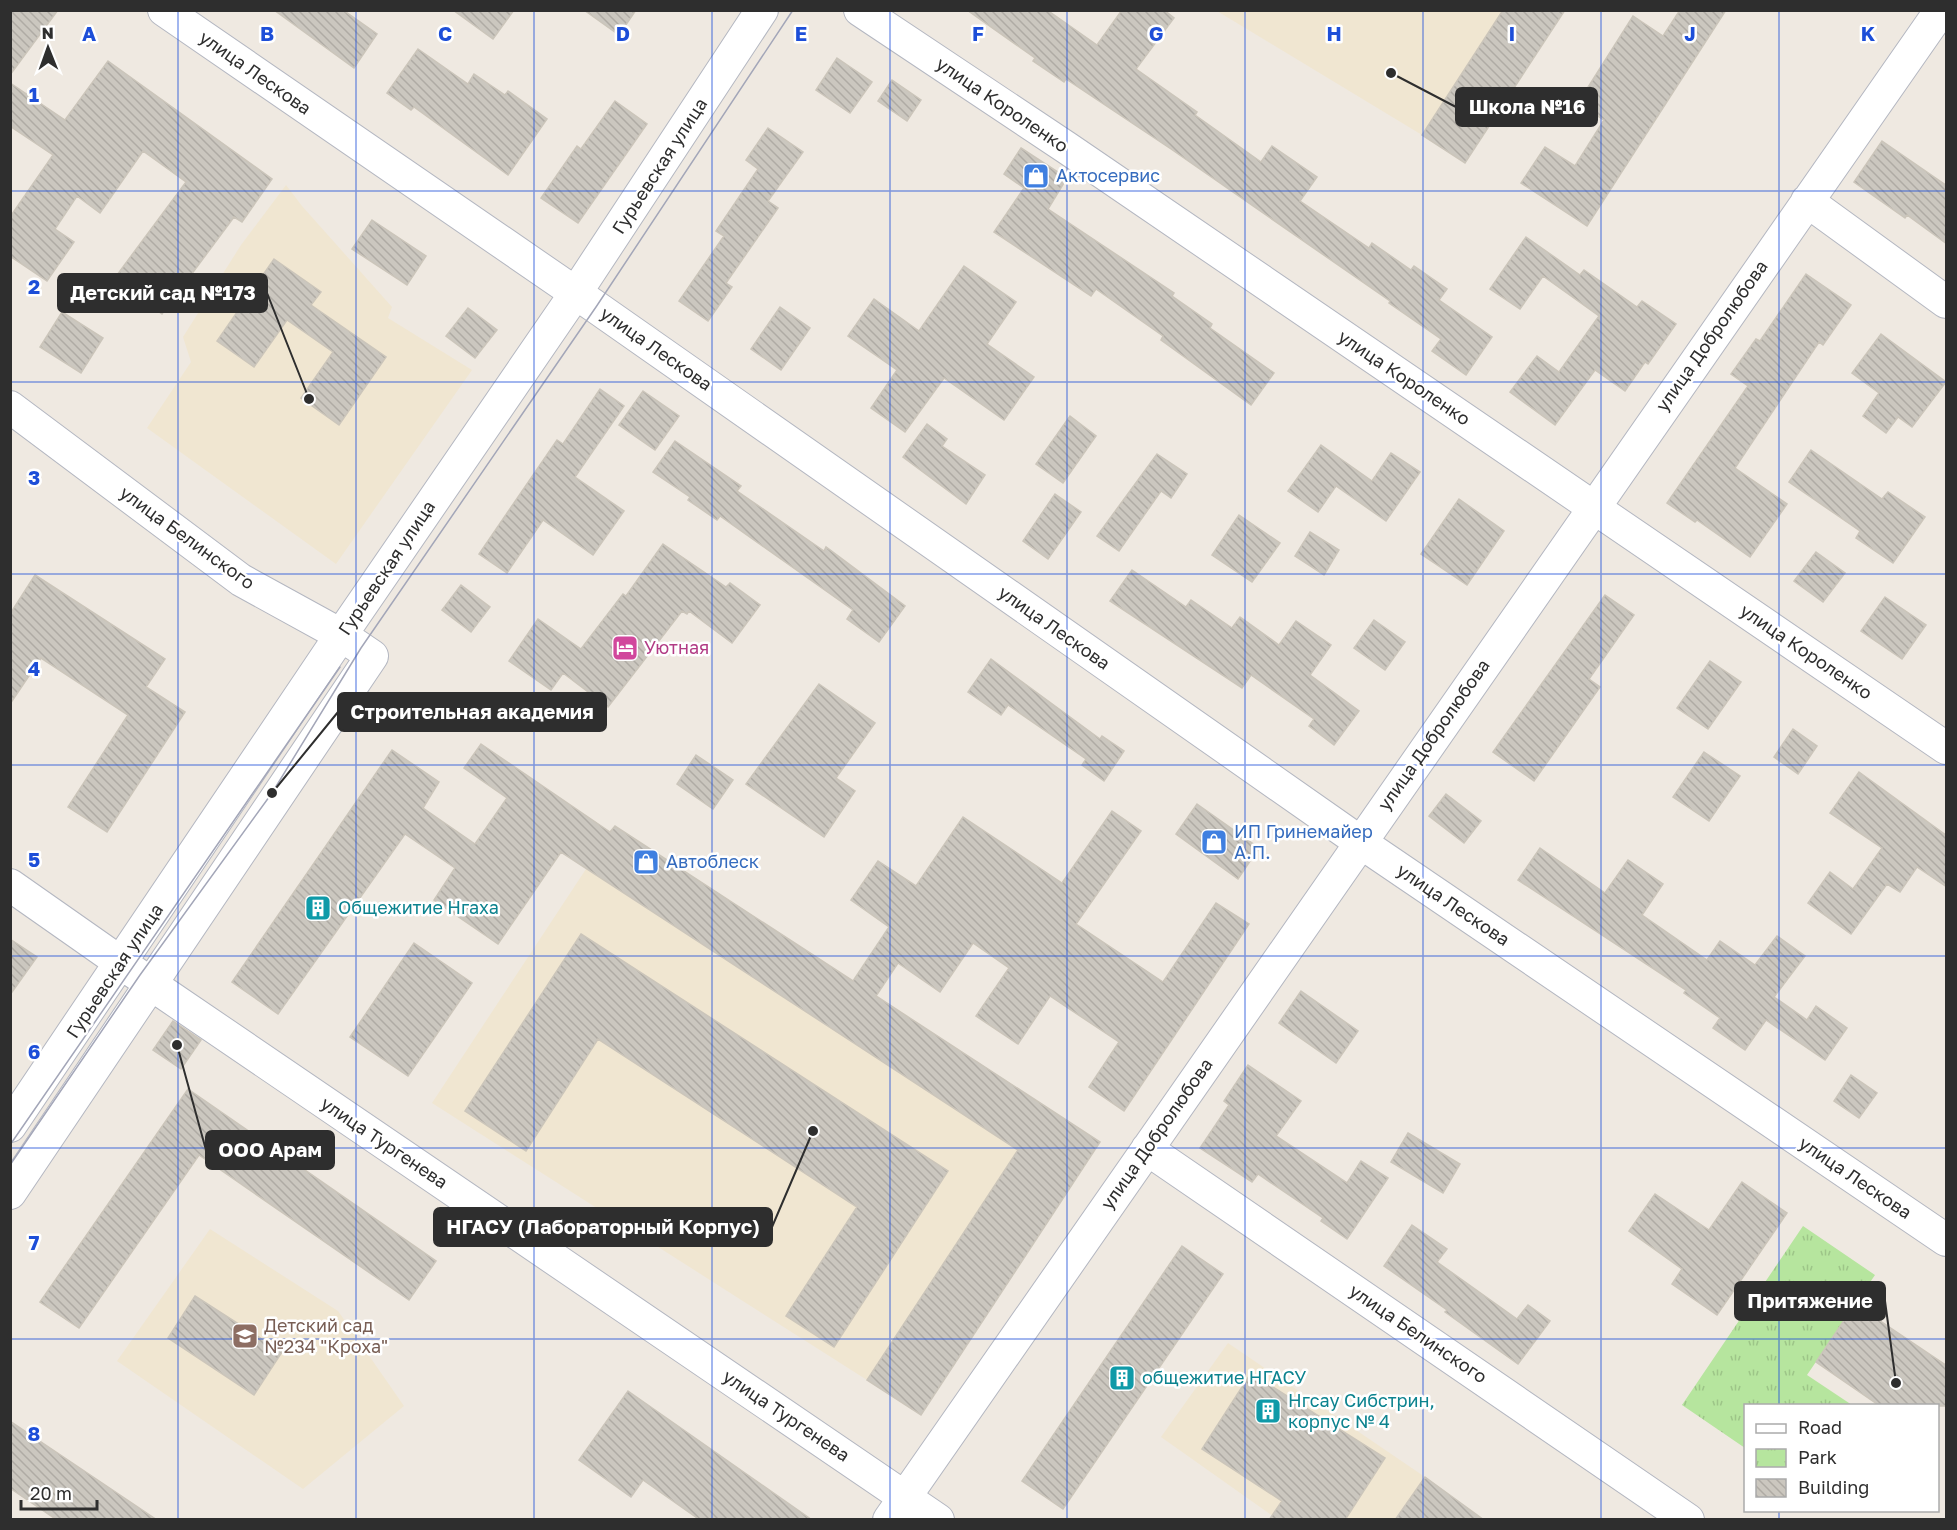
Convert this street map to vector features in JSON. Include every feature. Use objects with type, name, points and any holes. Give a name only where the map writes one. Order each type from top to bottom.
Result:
[{"type":"street","name":"улица Лескова","points":[[164,10],[1360,842],[1947,1240]]},
{"type":"street","name":"Гурьевская улица","points":[[10,1126],[341,635],[575,294],[762,10]]},
{"type":"street","name":"улица Короленко","points":[[860,10],[1947,748]]},
{"type":"street","name":"улица Добролюбова","points":[[897,1508],[1593,506],[1941,10]]},
{"type":"street","points":[[1807,201],[1947,302]]},
{"type":"street","name":"улица Белинского","points":[[10,407],[241,580],[341,635],[372,656]]},
{"type":"street","name":"Гурьевская улица","points":[[10,1192],[372,656]]},
{"type":"street","name":"улица Тургенева","points":[[10,885],[897,1508],[938,1520]]},
{"type":"street","name":"улица Белинского","points":[[1147,1149],[1689,1520]]},
{"type":"shaded area","points":[[1217,11],[1503,11],[1422,135]]},
{"type":"shaded area","points":[[286,185],[392,307],[388,318],[472,370],[336,564],[147,428],[191,362],[183,337],[241,245]]},
{"type":"shaded area","points":[[586,869],[1018,1150],[867,1380],[432,1103]]},
{"type":"shaded area","name":"Детский сад №234 \"Кроха\"","points":[[210,1229],[338,1311],[404,1406],[303,1489],[117,1361]]},
{"type":"shaded area","points":[[1228,1343],[1425,1477],[1395,1519],[1277,1519],[1161,1437]]},
{"type":"green space","points":[[1803,1226],[1875,1275],[1807,1375],[1850,1404],[1744,1404],[1744,1447],[1682,1405]]},
{"type":"building","points":[[10,10],[58,10],[10,75]]},
{"type":"building","points":[[274,10],[343,10],[377,34],[354,68]]},
{"type":"building","points":[[453,10],[514,10],[493,39]]},
{"type":"building","points":[[584,10],[636,10],[619,35]]},
{"type":"building","points":[[967,10],[1047,10],[1097,45],[1122,10],[1164,10],[1174,18],[1136,69],[1197,112],[1195,115],[1261,162],[1272,146],[1317,177],[1300,201],[1369,248],[1372,243],[1411,270],[1414,266],[1447,289],[1439,300],[1492,337],[1466,375],[1432,351],[1441,339],[1389,303],[1390,301],[1171,149],[1066,79],[1064,82],[1033,61],[1035,58]]},
{"type":"building","points":[[1503,10],[1565,10],[1465,163],[1422,135]]},
{"type":"building","points":[[1680,10],[1726,10],[1587,226],[1521,183],[1545,147],[1575,166],[1604,120],[1578,103],[1633,16],[1663,36]]},
{"type":"building","points":[[418,49],[468,84],[474,74],[505,95],[508,91],[547,119],[508,175],[414,107],[411,110],[387,93]]},
{"type":"building","points":[[837,58],[872,82],[850,113],[816,90]]},
{"type":"building","points":[[108,61],[272,179],[242,222],[234,217],[162,314],[114,279],[186,182],[143,151],[100,213],[77,196],[55,229],[74,242],[47,281],[10,256],[10,217],[53,155],[10,126],[10,83],[65,120]]},
{"type":"building","points":[[892,80],[921,100],[907,121],[878,101]]},
{"type":"building","points":[[615,101],[647,124],[578,223],[541,198],[577,146],[581,149]]},
{"type":"building","points":[[768,128],[803,152],[768,201],[778,208],[726,283],[732,287],[708,321],[679,301],[724,236],[716,231],[758,169],[746,160]]},
{"type":"building","points":[[1882,141],[1947,186],[1947,244],[1907,215],[1905,218],[1854,182]]},
{"type":"building","points":[[1021,148],[1067,178],[1048,209],[1174,293],[1172,296],[1212,324],[1210,328],[1274,373],[1251,405],[1161,340],[1163,336],[1096,289],[1091,296],[994,232],[1024,188],[1004,174]]},
{"type":"building","points":[[372,220],[426,256],[407,285],[352,249]]},
{"type":"building","points":[[1526,237],[1580,275],[1584,270],[1637,307],[1642,301],[1676,324],[1648,364],[1645,362],[1625,391],[1595,370],[1555,425],[1510,392],[1537,356],[1559,372],[1599,316],[1543,276],[1520,309],[1490,289]]},
{"type":"building","points":[[274,259],[321,292],[311,305],[386,357],[339,425],[301,398],[333,352],[287,320],[254,367],[217,341]]},
{"type":"building","points":[[964,266],[1016,302],[987,344],[1034,377],[1004,420],[944,378],[905,432],[871,408],[897,370],[848,336],[874,299],[919,331]]},
{"type":"building","points":[[1806,274],[1851,305],[1823,345],[1819,342],[1735,468],[1787,504],[1750,557],[1697,520],[1695,522],[1667,503],[1748,386],[1731,374],[1756,339],[1760,341]]},
{"type":"building","points":[[780,307],[810,328],[781,370],[751,349]]},
{"type":"building","points":[[468,308],[497,330],[475,358],[446,336]]},
{"type":"building","points":[[62,312],[103,338],[81,373],[40,347]]},
{"type":"building","points":[[1881,334],[1946,382],[1912,427],[1898,417],[1886,433],[1863,416],[1879,393],[1852,373]]},
{"type":"building","points":[[600,389],[624,406],[575,477],[624,511],[593,555],[543,520],[507,573],[479,554],[557,440],[563,444]]},
{"type":"building","points":[[643,391],[679,416],[655,450],[619,425]]},
{"type":"building","points":[[1070,416],[1096,436],[1063,483],[1036,464]]},
{"type":"building","points":[[927,424],[947,439],[942,446],[985,475],[966,504],[903,457]]},
{"type":"building","points":[[675,441],[741,486],[737,491],[824,551],[826,547],[905,606],[879,642],[847,619],[853,610],[720,516],[717,520],[688,500],[690,497],[653,472]]},
{"type":"building","points":[[1321,445],[1372,481],[1391,453],[1420,472],[1386,521],[1336,486],[1318,512],[1288,491]]},
{"type":"building","points":[[1811,450],[1882,499],[1888,492],[1925,517],[1893,563],[1856,538],[1860,531],[1789,482]]},
{"type":"building","points":[[1157,454],[1187,474],[1171,498],[1161,491],[1119,551],[1097,536]]},
{"type":"building","points":[[1055,494],[1081,512],[1048,559],[1023,541]]},
{"type":"building","points":[[1459,499],[1504,531],[1467,585],[1421,554]]},
{"type":"building","points":[[1239,515],[1280,543],[1252,582],[1212,555]]},
{"type":"building","points":[[1310,532],[1339,550],[1324,575],[1295,556]]},
{"type":"building","points":[[663,544],[726,587],[730,583],[760,605],[732,643],[689,611],[687,614],[682,611],[608,707],[563,673],[551,690],[509,661],[538,619],[581,649],[623,594],[626,596]]},
{"type":"building","points":[[1816,552],[1845,573],[1823,602],[1794,581]]},
{"type":"building","points":[[1132,570],[1186,607],[1191,600],[1232,628],[1240,617],[1279,645],[1296,621],[1331,645],[1310,675],[1359,711],[1334,745],[1309,726],[1314,719],[1251,675],[1242,688],[1110,601]]},
{"type":"building","points":[[35,575],[165,659],[146,687],[185,712],[107,832],[68,807],[128,715],[41,658],[10,704],[10,614]]},
{"type":"building","points":[[461,585],[490,607],[471,632],[442,610]]},
{"type":"building","points":[[1605,595],[1634,615],[1589,679],[1600,687],[1534,781],[1493,752]]},
{"type":"building","points":[[1885,597],[1926,625],[1902,659],[1861,631]]},
{"type":"building","points":[[1374,620],[1405,642],[1385,670],[1354,648]]},
{"type":"building","points":[[991,659],[1100,739],[1102,736],[1124,751],[1104,781],[1082,765],[1086,759],[1008,705],[1001,715],[968,692]]},
{"type":"building","points":[[1710,661],[1741,682],[1708,729],[1677,708]]},
{"type":"building","points":[[819,684],[875,723],[836,778],[855,791],[824,837],[746,784]]},
{"type":"building","points":[[1793,729],[1817,746],[1798,774],[1774,757]]},
{"type":"building","points":[[481,744],[610,832],[615,826],[853,981],[889,927],[851,900],[878,861],[916,886],[963,817],[1062,883],[1112,811],[1141,831],[1076,924],[1163,982],[1216,903],[1249,924],[1124,1111],[1089,1087],[1119,1042],[1050,996],[1018,1044],[976,1016],[1009,968],[973,943],[940,992],[898,963],[876,996],[1100,1142],[921,1415],[867,1380],[1018,1150],[561,852],[498,944],[434,900],[455,868],[405,834],[278,1014],[232,982],[392,750],[439,782],[423,808],[475,844],[507,798],[464,768]]},
{"type":"building","points":[[1704,752],[1740,776],[1709,821],[1673,797]]},
{"type":"building","points":[[696,755],[733,780],[713,809],[677,784]]},
{"type":"building","points":[[1859,772],[1947,836],[1947,887],[1917,867],[1900,892],[1887,884],[1851,934],[1808,903],[1830,872],[1853,889],[1882,848],[1830,813]]},
{"type":"building","points":[[1446,794],[1481,821],[1464,843],[1429,816]]},
{"type":"building","points":[[1197,804],[1259,848],[1238,879],[1176,834]]},
{"type":"building","points":[[1540,848],[1605,893],[1628,860],[1663,884],[1642,915],[1707,960],[1720,941],[1755,965],[1777,936],[1805,956],[1774,997],[1807,1020],[1816,1006],[1847,1028],[1825,1060],[1766,1020],[1745,1050],[1713,1028],[1720,1018],[1684,993],[1686,990],[1518,880]]},
{"type":"building","points":[[581,934],[948,1171],[834,1347],[786,1316],[857,1207],[598,1039],[526,1151],[465,1111]]},
{"type":"building","points":[[10,939],[37,957],[10,995]]},
{"type":"building","points":[[414,943],[472,983],[408,1076],[350,1037]]},
{"type":"building","points":[[1301,991],[1358,1031],[1336,1063],[1279,1023]]},
{"type":"building","points":[[173,1021],[201,1040],[181,1069],[153,1050]]},
{"type":"building","points":[[1248,1065],[1301,1101],[1276,1136],[1347,1183],[1361,1161],[1388,1178],[1347,1239],[1321,1221],[1323,1218],[1258,1174],[1252,1182],[1200,1148],[1229,1105],[1224,1101]]},
{"type":"building","points":[[1851,1075],[1877,1093],[1859,1118],[1834,1101]]},
{"type":"building","points":[[188,1089],[436,1261],[409,1300],[199,1155],[79,1328],[40,1302]]},
{"type":"building","points":[[1408,1133],[1460,1164],[1443,1193],[1391,1162]]},
{"type":"building","points":[[1742,1182],[1787,1213],[1717,1315],[1672,1284],[1682,1269],[1629,1231],[1655,1194],[1709,1230]]},
{"type":"building","points":[[1412,1225],[1447,1249],[1437,1262],[1517,1319],[1528,1305],[1550,1321],[1518,1364],[1384,1266]]},
{"type":"building","name":"общежитие НГАСУ","points":[[1182,1246],[1223,1274],[1063,1509],[1022,1481]]},
{"type":"building","points":[[195,1296],[282,1352],[254,1395],[168,1338]]},
{"type":"building","points":[[1855,1304],[1947,1366],[1947,1406],[1877,1404],[1816,1362]]},
{"type":"building","name":"Нгсау Сибстрин, корпус № 4","points":[[1251,1373],[1385,1458],[1345,1520],[1269,1520],[1282,1501],[1202,1449]]},
{"type":"building","points":[[628,1391],[812,1520],[700,1520],[643,1480],[631,1497],[579,1460]]},
{"type":"building","points":[[10,1421],[157,1520],[57,1520],[10,1488]]},
{"type":"building","points":[[1425,1477],[1484,1520],[1395,1520]]},
{"type":"tram line","points":[[10,1165],[140,975],[272,793],[361,648],[596,307],[793,10]]},
{"type":"tram line","points":[[10,1145],[340,667]]},
{"type":"place","name":"Школа №16","points":[[1391,73]]},
{"type":"place","name":"Актосервис","points":[[1036,176]]},
{"type":"place","name":"Детский сад №173","points":[[309,399]]},
{"type":"place","name":"Уютная","points":[[625,648]]},
{"type":"place","name":"Строительная академия","points":[[272,793]]},
{"type":"place","name":"ИП Гринемайер А.П.","points":[[1214,842]]},
{"type":"place","name":"Автоблеск","points":[[646,862]]},
{"type":"place","name":"Общежитие Нгаха","points":[[318,908]]},
{"type":"place","name":"ООО Арам","points":[[177,1045]]},
{"type":"place","name":"НГАСУ (Лабораторный Корпус)","points":[[813,1131]]},
{"type":"place","name":"Детский сад №234 \"Кроха\"","points":[[245,1336]]},
{"type":"place","name":"общежитие НГАСУ","points":[[1122,1378]]},
{"type":"place","name":"Притяжение","points":[[1896,1383]]},
{"type":"place","name":"Нгсау Сибстрин, корпус № 4","points":[[1268,1411]]}]
